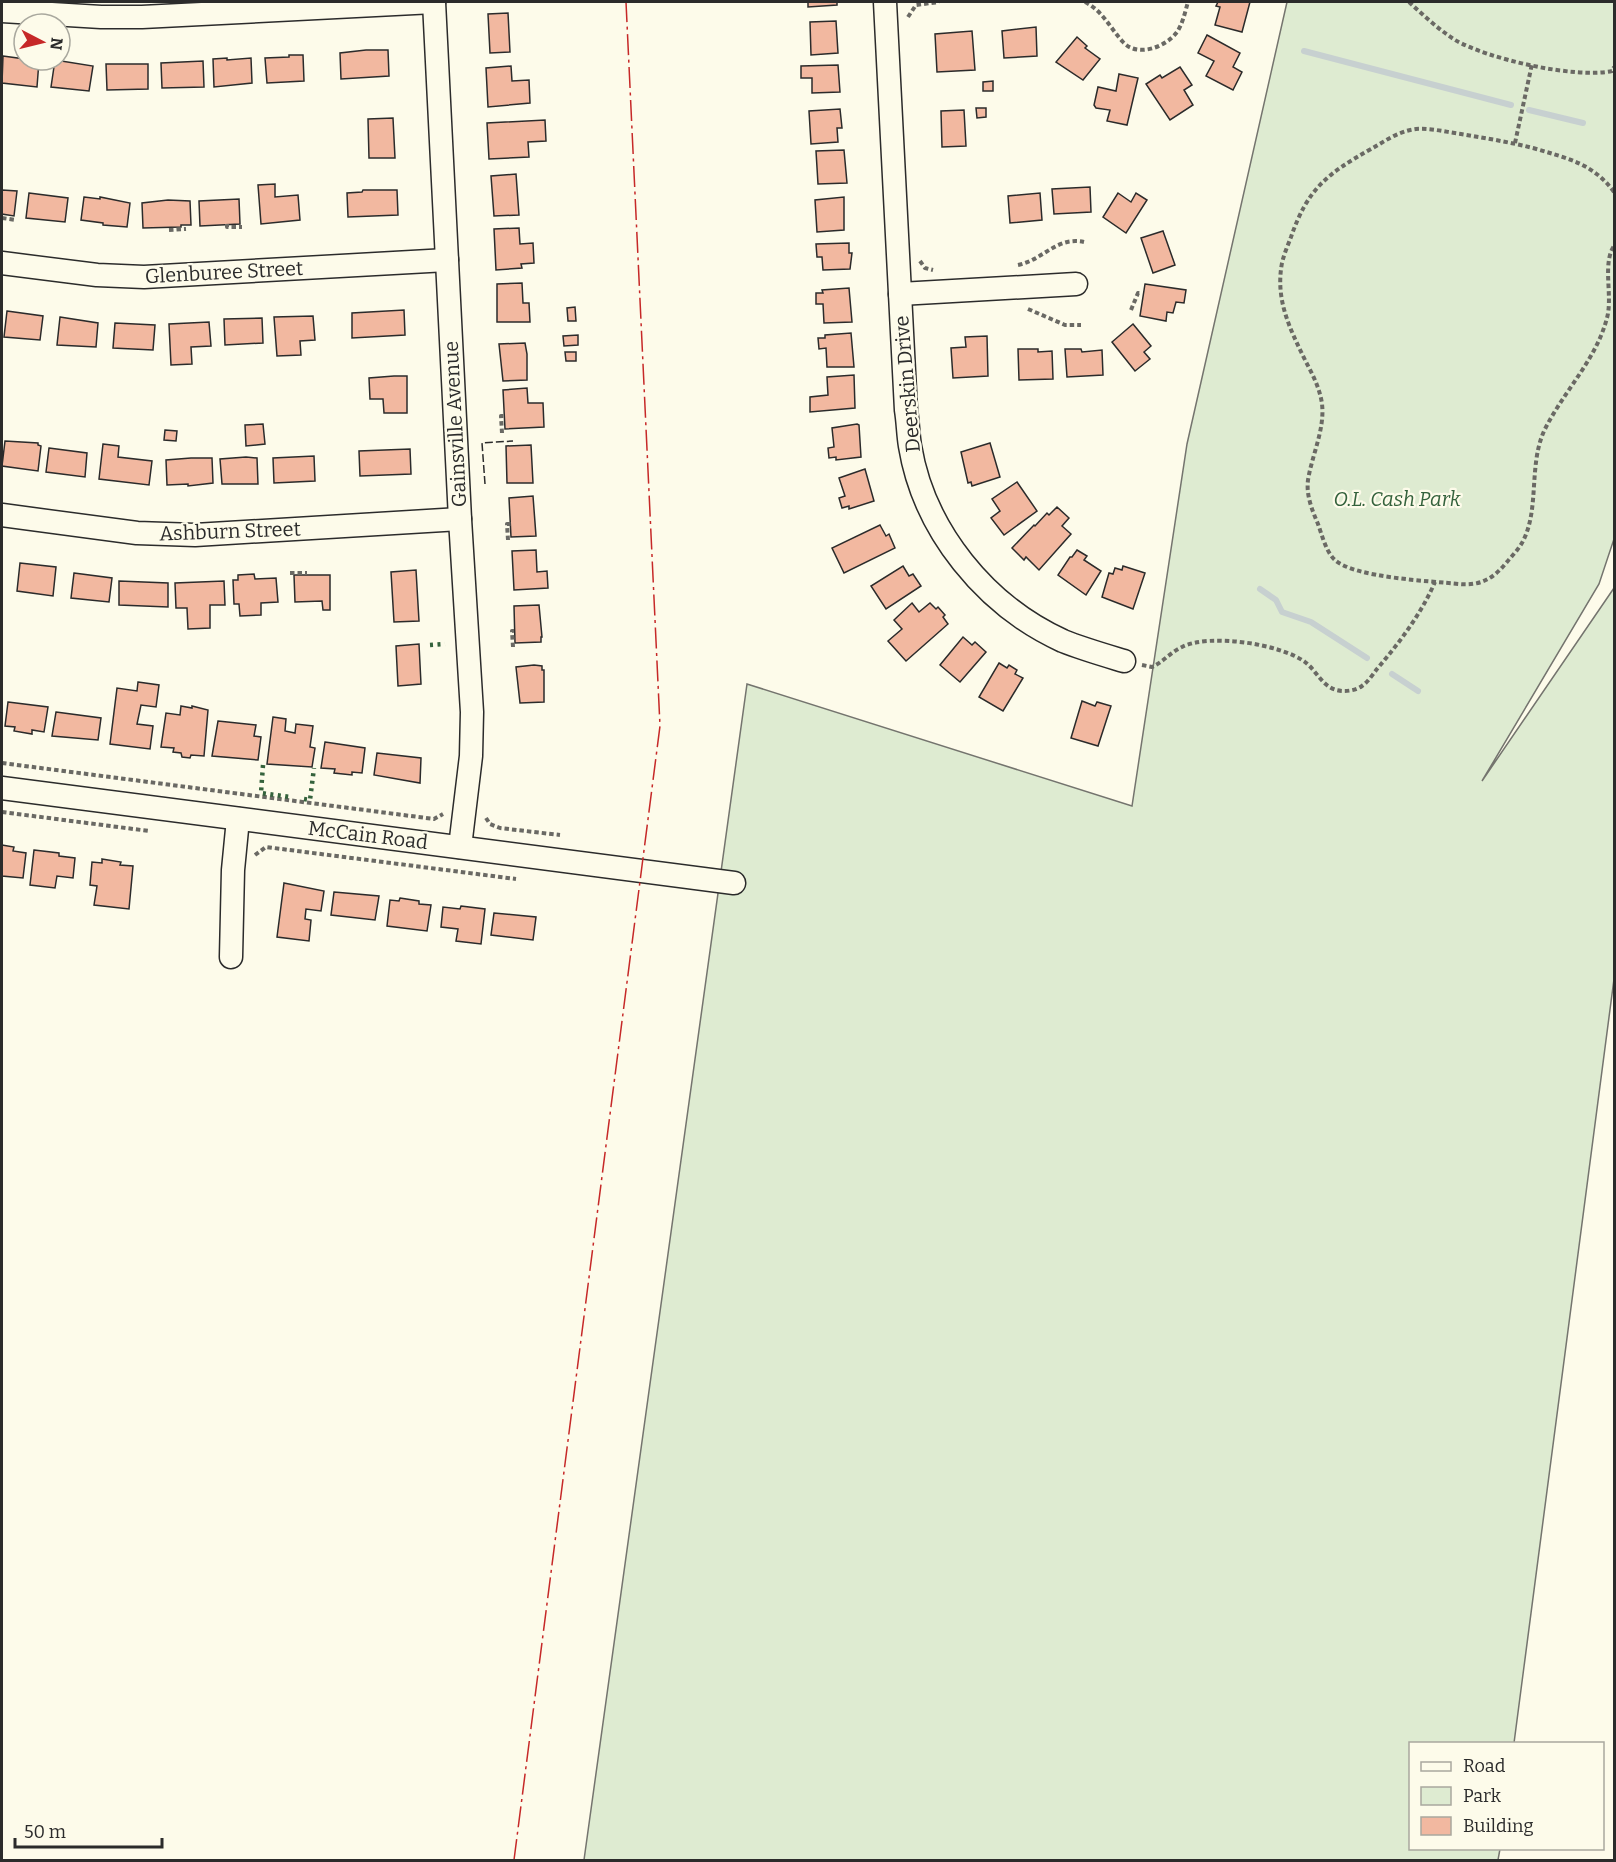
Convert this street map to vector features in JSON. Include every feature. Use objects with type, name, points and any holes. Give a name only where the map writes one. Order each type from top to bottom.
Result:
[{"type":"street","points":[[2,11],[142,17],[434,2]]},
{"type":"street","name":"Gainsville Avenue","points":[[434,2],[472,734],[460,847]]},
{"type":"street","name":"Deerskin Drive","points":[[885,2],[906,410],[910,447],[920,484],[940,529],[978,579],[1023,618],[1063,640],[1124,661]]},
{"type":"street","name":"Glenburee Street","points":[[2,263],[97,275],[144,277],[447,260]]},
{"type":"street","points":[[900,294],[1076,284]]},
{"type":"street","name":"Ashburn Street","points":[[2,515],[137,532],[195,535],[460,519]]},
{"type":"street","name":"McCain Road","points":[[2,788],[734,883]]},
{"type":"street","points":[[231,957],[233,870],[238,819]]},
{"type":"path","points":[[907,23],[908,15],[916,5],[939,2]]},
{"type":"path","points":[[1085,2],[1100,11],[1123,43],[1130,48],[1143,50],[1159,46],[1176,34],[1188,2]]},
{"type":"path","points":[[1409,2],[1454,39],[1491,55],[1557,70],[1597,74],[1612,71],[1614,66]]},
{"type":"path","points":[[1515,143],[1532,64]]},
{"type":"path","points":[[1614,192],[1605,179],[1585,165],[1515,143],[1430,129],[1415,129],[1399,134],[1335,171],[1306,200],[1283,261],[1280,281],[1283,313],[1313,375],[1322,405],[1322,423],[1308,481],[1308,492],[1312,509],[1334,560],[1343,566],[1363,572],[1435,582],[1470,585],[1485,582],[1497,574],[1523,541],[1528,526],[1538,447],[1545,430],[1592,355],[1601,336],[1610,301],[1608,262],[1614,246]]},
{"type":"path","points":[[2,218],[16,220]]},
{"type":"path","points":[[227,224],[227,227],[242,227]]},
{"type":"path","points":[[169,230],[186,229]]},
{"type":"path","points":[[1012,266],[1026,263],[1055,245],[1064,242],[1084,242]]},
{"type":"path","points":[[919,257],[925,268],[940,270]]},
{"type":"path","points":[[1131,310],[1138,293],[1142,294]]},
{"type":"path","points":[[1021,307],[1035,311],[1065,326],[1081,325]]},
{"type":"path","points":[[502,433],[501,416],[504,416]]},
{"type":"path","points":[[508,540],[507,524],[511,524]]},
{"type":"path","points":[[290,573],[307,573]]},
{"type":"path","points":[[1124,661],[1152,667],[1182,646],[1200,641],[1236,642],[1283,651],[1304,662],[1329,686],[1336,690],[1350,691],[1363,686],[1381,664],[1425,604],[1435,582]]},
{"type":"path","points":[[513,648],[512,631],[514,631]]},
{"type":"path","points":[[2,762],[434,819],[446,809]]},
{"type":"path","points":[[2,812],[149,831]]},
{"type":"path","points":[[486,812],[486,820],[493,826],[560,835]]},
{"type":"path","points":[[253,858],[261,848],[266,847],[516,879]]},
{"type":"green space","name":"O.L. Cash Park","points":[[1287,2],[1614,2],[1614,539],[1599,584],[1482,781],[1614,588],[1614,979],[1514,1742],[1409,1742],[1409,1850],[1500,1850],[1498,1860],[584,1860],[747,684],[1132,806],[1187,444]]},
{"type":"building","points":[[808,2],[837,2],[837,5],[808,7]]},
{"type":"building","points":[[1218,2],[1250,2],[1242,32],[1215,25],[1220,7],[1216,6]]},
{"type":"building","points":[[508,13],[510,52],[490,53],[488,14]]},
{"type":"building","points":[[836,21],[838,53],[811,55],[810,22]]},
{"type":"building","points":[[1036,27],[1037,56],[1004,58],[1002,31]]},
{"type":"building","points":[[972,31],[975,70],[937,72],[935,34]]},
{"type":"building","points":[[1207,35],[1240,53],[1233,67],[1242,72],[1233,90],[1206,76],[1214,61],[1198,53]]},
{"type":"building","points":[[1077,37],[1087,46],[1085,48],[1100,59],[1083,80],[1056,62]]},
{"type":"building","points":[[388,50],[389,76],[341,79],[340,53]]},
{"type":"building","points":[[289,55],[303,55],[304,81],[267,83],[265,58],[289,57]]},
{"type":"building","points":[[3,56],[12,57],[12,72],[38,72],[37,87],[2,83]]},
{"type":"building","points":[[227,58],[227,60],[251,58],[252,83],[214,87],[213,59]]},
{"type":"building","points":[[203,61],[204,87],[162,88],[161,63]]},
{"type":"building","points":[[72,63],[93,66],[89,91],[51,87],[53,72],[72,72]]},
{"type":"building","points":[[106,64],[148,64],[148,89],[107,90]]},
{"type":"building","points":[[838,65],[840,92],[812,93],[812,78],[801,78],[801,66]]},
{"type":"building","points":[[511,66],[512,81],[529,80],[530,103],[488,107],[486,68]]},
{"type":"building","points":[[1180,67],[1192,85],[1184,90],[1193,105],[1170,120],[1146,84]]},
{"type":"building","points":[[1119,74],[1138,78],[1127,125],[1107,121],[1110,110],[1096,108],[1094,105],[1098,87],[1116,91]]},
{"type":"building","points":[[993,81],[993,91],[983,91],[983,82]]},
{"type":"building","points":[[976,108],[986,108],[986,117],[977,118]]},
{"type":"building","points":[[840,109],[842,128],[837,128],[838,142],[811,144],[809,111]]},
{"type":"building","points":[[964,110],[966,146],[942,147],[941,111]]},
{"type":"building","points":[[393,118],[395,158],[369,158],[368,119]]},
{"type":"building","points":[[545,120],[546,141],[528,142],[529,157],[489,159],[487,123]]},
{"type":"building","points":[[844,150],[847,183],[818,184],[816,151]]},
{"type":"building","points":[[516,174],[519,215],[494,216],[491,176]]},
{"type":"building","points":[[275,184],[275,197],[298,195],[300,220],[261,224],[258,185]]},
{"type":"building","points":[[1090,187],[1091,212],[1054,214],[1052,189]]},
{"type":"building","points":[[2,190],[17,191],[14,216],[2,214]]},
{"type":"building","points":[[363,190],[397,190],[398,215],[348,217],[347,193]]},
{"type":"building","points":[[29,193],[68,198],[65,222],[26,218]]},
{"type":"building","points":[[1040,193],[1042,220],[1010,223],[1008,196]]},
{"type":"building","points":[[1118,193],[1131,202],[1136,193],[1147,200],[1126,233],[1103,217]]},
{"type":"building","points":[[84,197],[100,199],[100,197],[130,203],[127,227],[81,220]]},
{"type":"building","points":[[844,197],[844,230],[817,232],[815,200]]},
{"type":"building","points":[[239,199],[240,224],[200,226],[199,201]]},
{"type":"building","points":[[168,200],[190,201],[191,225],[143,228],[142,203]]},
{"type":"building","points":[[519,228],[520,244],[533,243],[534,263],[521,264],[522,268],[496,270],[494,229]]},
{"type":"building","points":[[1163,231],[1175,265],[1153,273],[1141,238]]},
{"type":"building","points":[[849,243],[849,253],[852,253],[850,269],[823,270],[822,257],[817,257],[816,244]]},
{"type":"building","points":[[522,283],[523,303],[529,303],[530,322],[497,322],[497,284]]},
{"type":"building","points":[[1145,284],[1186,290],[1184,303],[1176,302],[1173,313],[1167,312],[1166,321],[1140,316]]},
{"type":"building","points":[[849,288],[852,322],[824,323],[823,304],[816,304],[816,293],[823,293],[822,290]]},
{"type":"building","points":[[575,307],[576,321],[568,321],[567,308]]},
{"type":"building","points":[[404,310],[405,335],[352,338],[352,313]]},
{"type":"building","points":[[7,311],[43,316],[40,340],[4,337]]},
{"type":"building","points":[[313,316],[315,340],[300,341],[301,355],[277,356],[274,317]]},
{"type":"building","points":[[60,317],[98,323],[96,347],[57,345]]},
{"type":"building","points":[[262,318],[263,343],[225,345],[224,319]]},
{"type":"building","points":[[209,322],[211,346],[191,347],[192,364],[171,365],[169,324]]},
{"type":"building","points":[[115,323],[155,325],[153,350],[113,348]]},
{"type":"building","points":[[1133,324],[1151,346],[1144,352],[1150,359],[1135,371],[1112,342]]},
{"type":"building","points":[[851,333],[854,367],[827,367],[826,348],[819,349],[818,338],[825,338],[825,335]]},
{"type":"building","points":[[578,335],[578,345],[564,346],[563,336]]},
{"type":"building","points":[[987,336],[988,376],[953,378],[951,348],[966,347],[965,337]]},
{"type":"building","points":[[525,343],[527,380],[503,381],[499,344]]},
{"type":"building","points":[[1018,349],[1038,349],[1038,352],[1052,351],[1053,379],[1019,380]]},
{"type":"building","points":[[1065,349],[1081,349],[1082,352],[1102,350],[1103,375],[1067,377]]},
{"type":"building","points":[[565,352],[576,352],[576,361],[566,361]]},
{"type":"building","points":[[854,375],[855,408],[810,412],[810,397],[828,395],[827,377]]},
{"type":"building","points":[[407,376],[407,413],[384,413],[383,399],[370,399],[369,378]]},
{"type":"building","points":[[527,388],[528,403],[543,403],[544,427],[505,429],[503,390]]},
{"type":"building","points":[[263,424],[265,444],[246,446],[245,425]]},
{"type":"building","points":[[859,425],[861,457],[836,460],[836,457],[829,458],[828,448],[834,447],[832,428]]},
{"type":"building","points":[[165,430],[177,431],[176,441],[164,440]]},
{"type":"building","points":[[5,441],[38,443],[41,446],[38,471],[2,466]]},
{"type":"building","points":[[990,443],[1000,477],[972,486],[971,482],[968,483],[961,452]]},
{"type":"building","points":[[103,444],[119,446],[118,457],[152,461],[149,485],[99,479]]},
{"type":"building","points":[[531,445],[533,483],[507,483],[506,446]]},
{"type":"building","points":[[49,448],[87,453],[85,477],[46,472]]},
{"type":"building","points":[[410,449],[411,474],[360,476],[359,451]]},
{"type":"building","points":[[314,456],[315,481],[274,483],[273,458]]},
{"type":"building","points":[[212,458],[213,483],[188,486],[188,484],[167,485],[166,460]]},
{"type":"building","points":[[257,458],[258,484],[222,484],[220,459]]},
{"type":"building","points":[[865,469],[874,501],[849,509],[849,506],[842,508],[839,498],[845,496],[839,478]]},
{"type":"building","points":[[1017,482],[1037,511],[1004,535],[991,518],[1000,511],[992,499]]},
{"type":"building","points":[[533,496],[536,536],[511,537],[509,498]]},
{"type":"building","points":[[1057,507],[1069,518],[1062,526],[1071,534],[1039,570],[1026,557],[1024,560],[1012,548],[1047,513],[1049,515]]},
{"type":"building","points":[[880,525],[886,536],[889,534],[895,548],[844,573],[832,548]]},
{"type":"building","points":[[536,550],[537,572],[547,571],[548,588],[514,590],[512,551]]},
{"type":"building","points":[[1077,550],[1087,556],[1084,560],[1101,571],[1086,595],[1058,575]]},
{"type":"building","points":[[20,563],[56,567],[53,596],[17,591]]},
{"type":"building","points":[[903,566],[909,576],[913,574],[921,586],[886,609],[871,586]]},
{"type":"building","points":[[1123,566],[1145,573],[1133,609],[1102,597],[1109,573],[1113,574],[1115,568],[1122,570]]},
{"type":"building","points":[[416,570],[419,621],[394,622],[391,572]]},
{"type":"building","points":[[74,573],[112,578],[109,602],[71,598]]},
{"type":"building","points":[[254,574],[255,579],[276,578],[278,602],[261,603],[261,615],[240,616],[239,604],[234,604],[233,580],[238,580],[238,575]]},
{"type":"building","points":[[294,575],[330,575],[330,610],[323,610],[322,601],[295,602]]},
{"type":"building","points":[[119,581],[168,583],[168,607],[119,605]]},
{"type":"building","points":[[224,581],[225,605],[210,605],[210,628],[188,629],[187,608],[176,608],[175,583]]},
{"type":"building","points":[[912,603],[919,612],[930,603],[936,609],[938,607],[945,615],[943,617],[948,624],[906,661],[888,641],[902,629],[894,620]]},
{"type":"building","points":[[539,605],[541,642],[515,643],[514,606]]},
{"type":"building","points":[[963,637],[972,645],[975,642],[986,652],[960,682],[940,665]]},
{"type":"building","points":[[419,644],[421,684],[398,686],[396,646]]},
{"type":"building","points":[[999,663],[1017,670],[1015,674],[1023,678],[1003,711],[979,697]]},
{"type":"building","points":[[542,666],[544,670],[544,702],[520,703],[516,667]]},
{"type":"building","points":[[138,682],[159,685],[156,707],[141,705],[137,724],[153,726],[150,749],[110,744],[117,688],[137,691]]},
{"type":"building","points":[[1082,701],[1095,706],[1097,702],[1111,706],[1098,746],[1071,738]]},
{"type":"building","points":[[8,702],[48,707],[44,732],[32,730],[32,734],[14,731],[15,727],[5,726]]},
{"type":"building","points":[[181,706],[208,710],[204,756],[182,757],[181,753],[173,752],[174,748],[161,747],[166,713],[180,715]]},
{"type":"building","points":[[56,712],[101,718],[98,740],[52,736]]},
{"type":"building","points":[[273,717],[286,719],[285,731],[295,733],[296,724],[313,726],[310,747],[315,748],[312,767],[267,764]]},
{"type":"building","points":[[218,721],[256,725],[254,736],[261,737],[258,760],[212,756]]},
{"type":"building","points":[[325,742],[365,748],[362,773],[352,772],[352,775],[334,773],[335,769],[321,768]]},
{"type":"building","points":[[377,753],[421,758],[420,783],[374,775]]},
{"type":"building","points":[[2,845],[14,847],[13,851],[26,853],[23,878],[2,876]]},
{"type":"building","points":[[34,850],[59,853],[59,856],[75,858],[73,878],[57,876],[55,888],[30,885]]},
{"type":"building","points":[[102,859],[121,862],[120,865],[133,866],[129,909],[94,905],[97,886],[90,885],[92,862],[102,863]]},
{"type":"building","points":[[284,883],[324,891],[321,911],[306,909],[305,919],[311,920],[309,941],[277,937]]},
{"type":"building","points":[[334,892],[379,896],[375,920],[331,915]]},
{"type":"building","points":[[400,898],[431,905],[427,931],[387,926],[390,900],[399,901]]},
{"type":"building","points":[[461,906],[485,909],[481,944],[456,941],[458,929],[441,927],[443,907],[460,909]]},
{"type":"building","points":[[494,913],[536,917],[533,940],[491,935]]},
{"type":"waterway","points":[[1304,51],[1511,105]]},
{"type":"waterway","points":[[1529,110],[1583,123]]},
{"type":"waterway","points":[[1260,589],[1276,600],[1282,612],[1311,622],[1367,658]]},
{"type":"waterway","points":[[1392,674],[1418,691]]},
{"type":"hedge","points":[[430,645],[445,644]]},
{"type":"hedge","points":[[263,765],[261,793],[290,797]]},
{"type":"hedge","points":[[304,799],[310,800],[314,768]]},
{"type":"fence","points":[[485,484],[482,443],[513,441]]},
{"type":"power","points":[[514,1860],[660,726],[626,2]]}]
